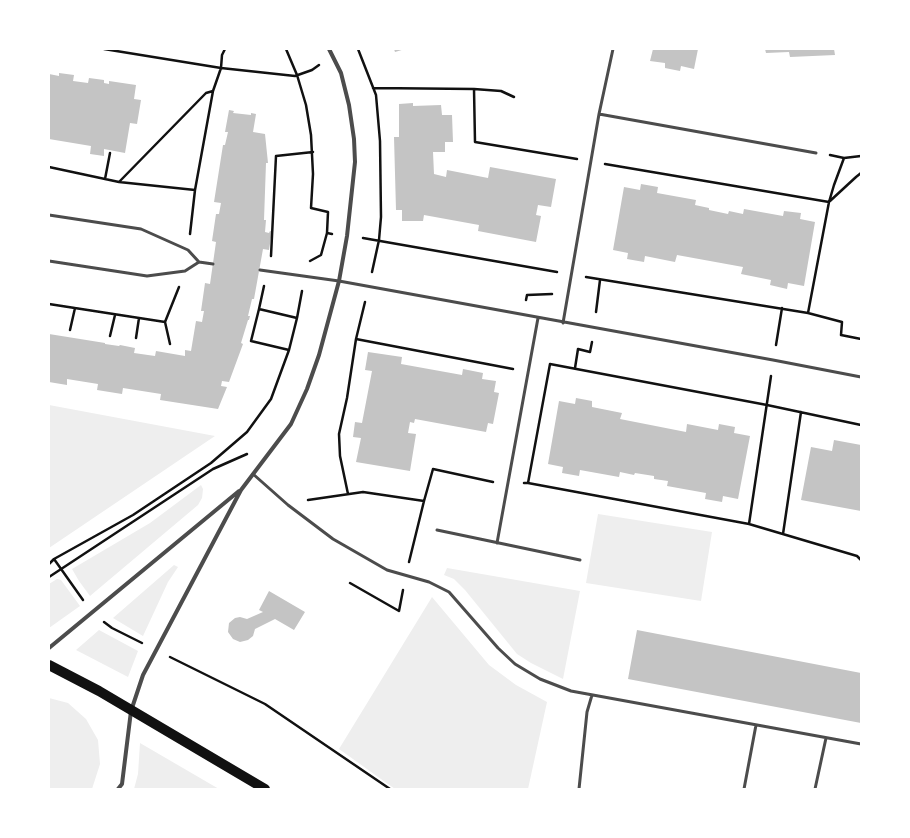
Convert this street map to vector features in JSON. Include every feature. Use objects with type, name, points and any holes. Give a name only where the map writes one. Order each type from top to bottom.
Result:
[{"type":"main road","points":[[49,665],[99,691],[265,789]]},
{"type":"street","points":[[49,648],[240,490],[291,424],[307,389],[319,355],[339,281],[347,236],[355,162],[354,139],[349,105],[341,73],[329,49]]},
{"type":"street","points":[[118,789],[122,784],[131,711],[143,675],[240,490]]},
{"type":"lane","points":[[564,323],[600,114],[613,49]]},
{"type":"lane","points":[[600,114],[816,153]]},
{"type":"lane","points":[[49,215],[141,229],[188,250],[199,262],[213,264]]},
{"type":"lane","points":[[49,261],[146,276],[185,271],[199,262]]},
{"type":"lane","points":[[260,270],[368,286],[773,360],[861,378]]},
{"type":"lane","points":[[497,543],[538,318]]},
{"type":"lane","points":[[253,474],[288,505],[333,539],[387,570],[429,582],[449,592],[498,648],[515,664],[540,679],[571,691],[861,744]]},
{"type":"lane","points":[[437,530],[580,560]]},
{"type":"lane","points":[[579,789],[587,712],[592,695]]},
{"type":"lane","points":[[744,789],[756,725]]},
{"type":"lane","points":[[815,789],[826,738]]},
{"type":"path","points":[[106,49],[221,68],[297,75],[312,70],[332,56]]},
{"type":"path","points":[[188,250],[195,190],[213,92],[221,68],[222,54],[225,49]]},
{"type":"path","points":[[49,564],[54,559],[133,515],[211,463],[247,432],[272,400],[289,350],[297,318],[307,262],[321,255],[327,233],[328,212],[314,210],[311,208],[313,152],[306,105],[297,75],[286,49]]},
{"type":"path","points":[[348,494],[340,456],[339,434],[347,398],[356,339],[379,240],[381,217],[380,141],[376,95],[358,49]]},
{"type":"path","points":[[373,88],[474,89],[501,92],[514,97]]},
{"type":"path","points":[[474,89],[475,142],[829,202]]},
{"type":"path","points":[[119,182],[206,93],[213,92]]},
{"type":"path","points":[[278,258],[271,256],[276,156],[313,152]]},
{"type":"path","points":[[106,179],[110,153]]},
{"type":"path","points":[[816,153],[844,158],[861,156]]},
{"type":"path","points":[[808,313],[829,202],[844,158]]},
{"type":"path","points":[[49,167],[119,182],[195,190]]},
{"type":"path","points":[[829,202],[861,174]]},
{"type":"path","points":[[327,233],[347,236]]},
{"type":"path","points":[[379,240],[572,275],[808,313],[842,322],[841,335],[861,339]]},
{"type":"path","points":[[170,344],[165,322],[185,271]]},
{"type":"path","points":[[49,304],[165,322]]},
{"type":"path","points":[[70,330],[75,308]]},
{"type":"path","points":[[289,350],[251,341],[259,309],[297,318]]},
{"type":"path","points":[[110,336],[116,315]]},
{"type":"path","points":[[136,338],[139,318]]},
{"type":"path","points":[[356,339],[513,369],[512,376]]},
{"type":"path","points":[[528,482],[550,364],[861,424]]},
{"type":"path","points":[[749,524],[767,405]]},
{"type":"path","points":[[783,534],[800,412]]},
{"type":"path","points":[[49,577],[213,470],[279,439]]},
{"type":"path","points":[[350,583],[399,611],[406,576],[433,469],[508,485],[528,482],[749,524],[857,556],[861,560]]},
{"type":"path","points":[[288,505],[317,498],[363,492],[424,501]]},
{"type":"path","points":[[156,650],[266,704],[390,789]]},
{"type":"shaded area","points":[[49,405],[215,436],[49,548]]},
{"type":"shaded area","points":[[201,485],[203,489],[202,498],[198,505],[90,596],[72,569],[150,523]]},
{"type":"shaded area","points":[[598,514],[712,532],[701,601],[586,583]]},
{"type":"shaded area","points":[[174,565],[178,567],[168,582],[143,636],[113,618]]},
{"type":"shaded area","points":[[447,568],[580,591],[563,679],[531,663],[517,654],[465,590],[454,579],[444,575]]},
{"type":"shaded area","points":[[57,579],[61,580],[80,606],[49,628],[49,584]]},
{"type":"shaded area","points":[[432,597],[489,665],[516,685],[547,702],[528,789],[395,789],[339,749]]},
{"type":"shaded area","points":[[99,630],[138,651],[128,677],[76,650]]},
{"type":"shaded area","points":[[49,698],[68,703],[86,719],[98,740],[100,764],[92,789],[49,789]]},
{"type":"shaded area","points":[[140,743],[219,789],[134,789],[138,774]]},
{"type":"building","points":[[394,49],[405,49],[395,52]]},
{"type":"building","points":[[653,49],[698,49],[694,69],[681,66],[680,71],[665,68],[665,63],[650,61]]},
{"type":"building","points":[[765,49],[834,49],[835,55],[790,57],[789,52],[766,53]]},
{"type":"building","points":[[59,73],[74,75],[73,81],[88,83],[89,78],[104,80],[104,83],[109,84],[109,81],[136,85],[134,99],[141,100],[137,124],[130,123],[125,153],[104,149],[104,156],[90,154],[91,146],[49,139],[49,74],[59,76]]},
{"type":"building","points":[[413,103],[413,106],[441,105],[442,115],[452,115],[453,142],[445,142],[445,152],[433,152],[434,174],[446,177],[447,170],[488,178],[490,167],[556,179],[551,207],[538,205],[536,215],[541,216],[536,242],[478,231],[479,225],[424,215],[423,221],[402,221],[402,210],[396,210],[394,137],[399,137],[399,104]]},
{"type":"building","points":[[229,110],[234,111],[233,113],[251,115],[251,113],[256,114],[253,132],[265,134],[268,163],[266,163],[264,220],[266,220],[265,232],[269,233],[272,231],[269,250],[263,249],[254,299],[252,299],[248,316],[250,316],[249,320],[241,343],[243,344],[229,382],[222,381],[221,386],[227,387],[218,409],[160,400],[161,394],[123,388],[122,394],[97,390],[98,384],[67,379],[67,385],[49,382],[49,334],[135,348],[134,353],[155,356],[156,351],[185,356],[185,350],[191,351],[196,321],[202,322],[204,311],[201,311],[205,283],[210,284],[216,242],[212,241],[216,214],[219,214],[221,203],[214,202],[223,145],[225,145],[228,132],[225,132]]},
{"type":"building","points":[[641,184],[658,187],[657,193],[696,200],[695,205],[728,214],[729,211],[743,214],[744,209],[783,216],[784,211],[801,213],[800,219],[815,222],[804,286],[788,283],[787,289],[770,285],[771,280],[741,274],[743,267],[677,255],[675,262],[645,256],[644,262],[627,259],[628,253],[613,250],[624,187],[640,190]]},
{"type":"building","points":[[368,352],[402,357],[401,364],[462,375],[463,369],[483,373],[482,379],[496,381],[494,392],[499,393],[493,424],[488,423],[486,432],[415,419],[414,423],[410,422],[408,433],[416,434],[410,471],[356,462],[361,438],[353,437],[355,422],[362,423],[372,371],[365,370]]},
{"type":"building","points":[[576,398],[592,401],[592,407],[622,413],[620,419],[686,432],[687,424],[718,430],[719,424],[735,427],[734,433],[750,436],[738,499],[723,496],[722,502],[705,499],[706,493],[667,486],[668,481],[654,479],[654,476],[635,473],[634,475],[620,472],[619,477],[580,470],[579,476],[562,473],[563,467],[548,464],[559,401],[575,404]]},
{"type":"building","points":[[834,440],[861,445],[861,511],[801,500],[811,447],[832,451]]},
{"type":"building","points":[[269,591],[305,612],[294,630],[275,619],[255,629],[253,636],[248,640],[240,642],[233,639],[228,632],[229,623],[235,618],[240,617],[247,619],[263,612],[259,610]]},
{"type":"building","points":[[637,630],[861,673],[861,723],[628,679]]}]
